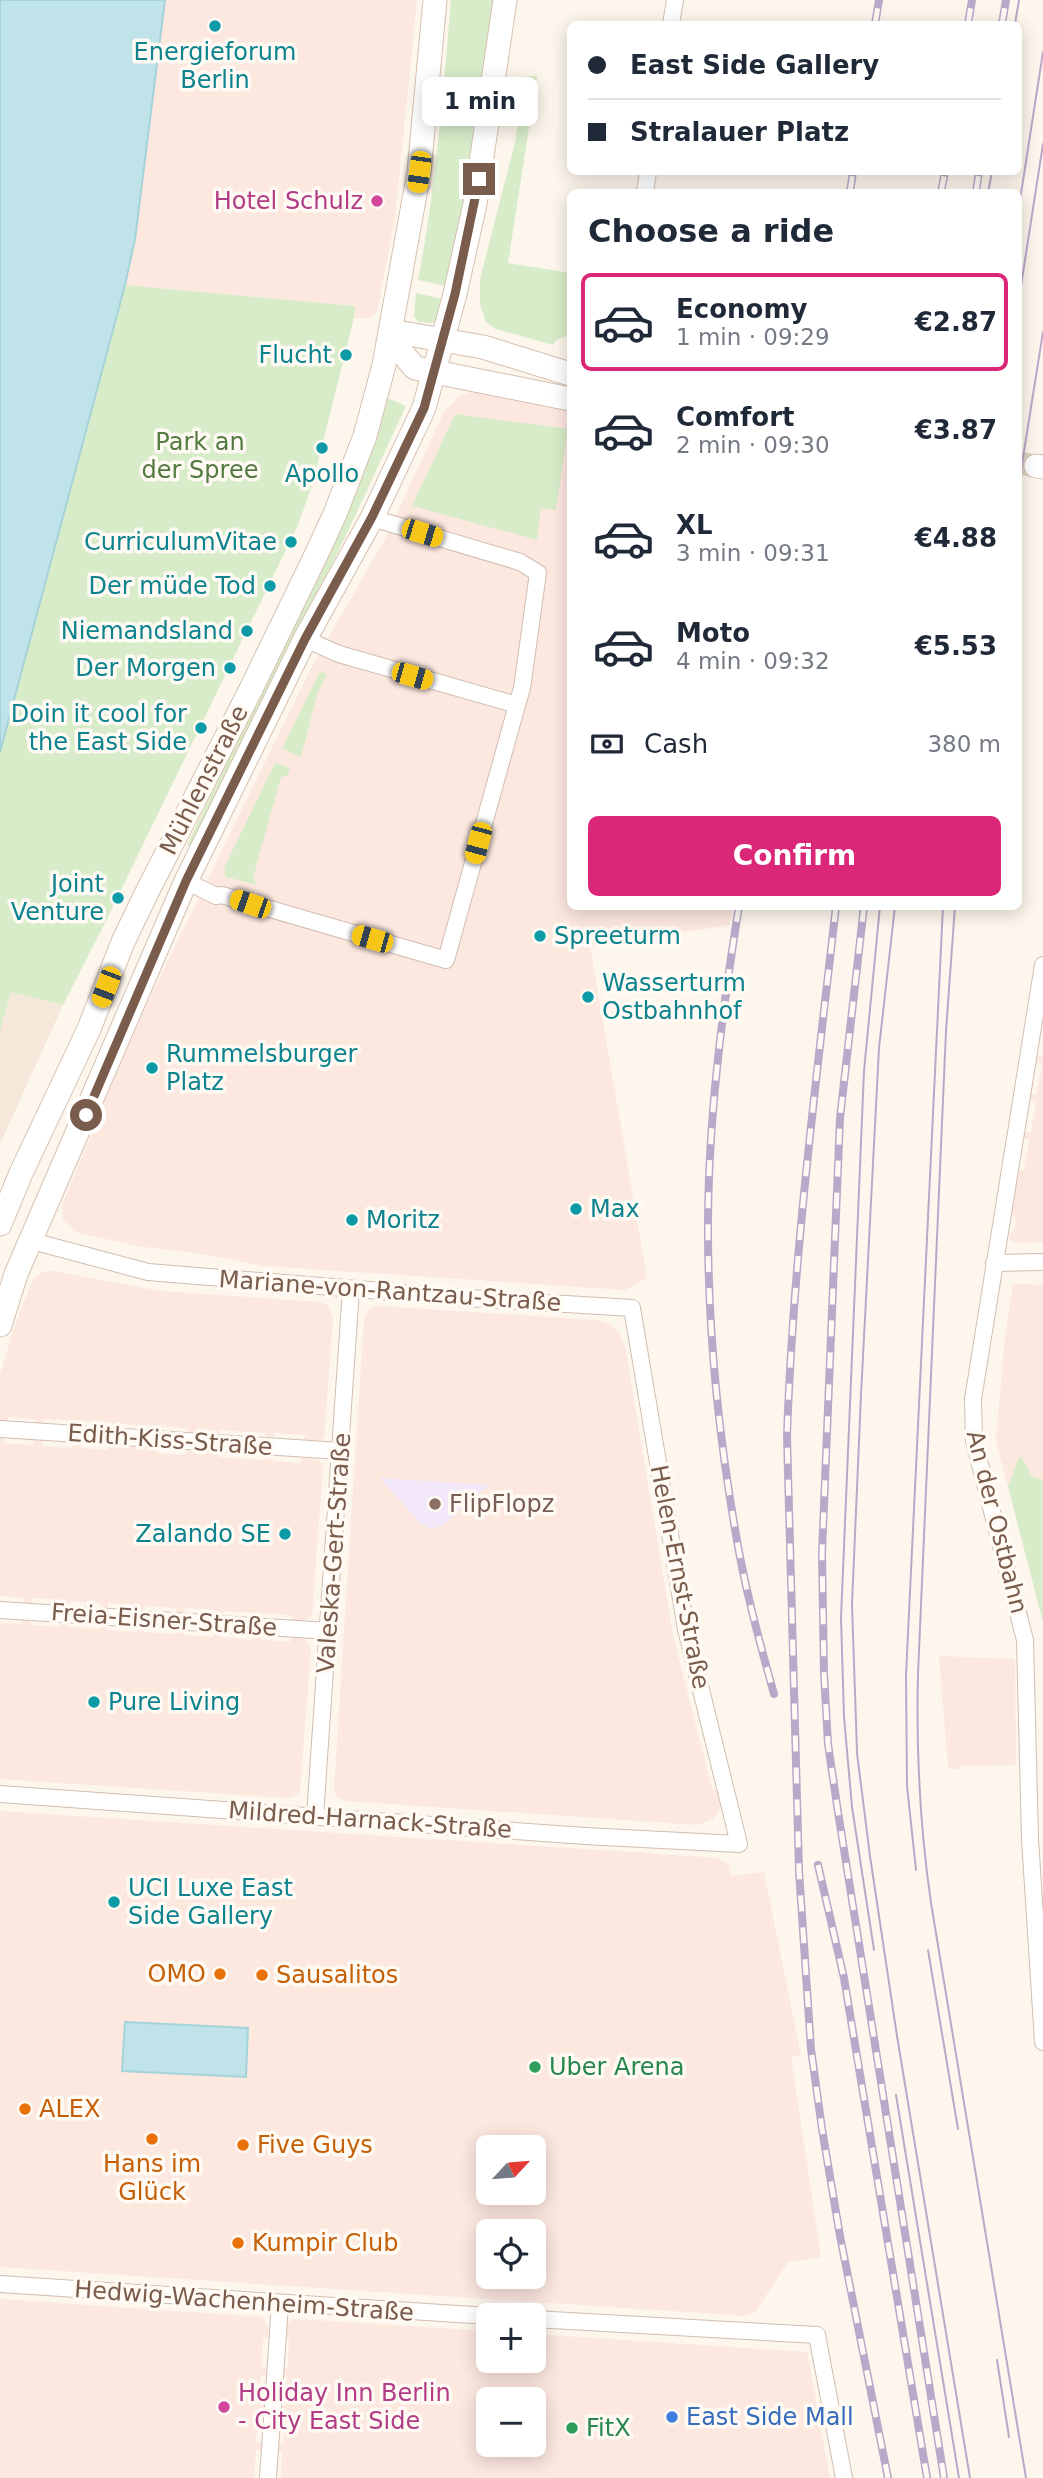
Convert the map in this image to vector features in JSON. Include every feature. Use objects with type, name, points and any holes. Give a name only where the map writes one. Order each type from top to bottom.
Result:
[{"type":"main road","name":"Mühlenstraße","points":[[32,1241],[0,1226],[89,1028],[123,942],[250,691],[335,514],[365,436],[391,331],[419,172],[435,0]]},
{"type":"main road","name":"Mühlenstraße","points":[[0,1325],[12,1285],[186,881],[305,639],[372,517],[424,408],[475,204],[505,0]]},
{"type":"main road","points":[[391,331],[484,347],[567,373]]},
{"type":"main road","points":[[391,331],[403,354],[415,368],[567,397]]},
{"type":"main road","points":[[160,866],[186,881]]},
{"type":"street","points":[[672,21],[675,0]]},
{"type":"street","points":[[186,881],[216,896],[222,895],[446,960],[522,688],[538,573],[520,562],[372,517]]},
{"type":"street","points":[[305,639],[339,654],[517,705]]},
{"type":"street","name":"An der Ostbahn","points":[[1043,965],[972,1399],[974,1441],[1025,1640],[1029,1812],[1043,2042]]},
{"type":"street","name":"Mühlenstraße","points":[[32,1241],[148,1272]]},
{"type":"street","points":[[994,1263],[1043,1262]]},
{"type":"street","name":"Mariane-von-Rantzau-Straße","points":[[148,1272],[632,1308]]},
{"type":"street","name":"Valeska-Gert-Straße","points":[[315,1816],[351,1289]]},
{"type":"street","name":"Helen-Ernst-Straße","points":[[632,1308],[684,1620],[739,1844]]},
{"type":"street","name":"Edith-Kiss-Straße","points":[[0,1429],[341,1451]]},
{"type":"street","name":"Freia-Eisner-Straße","points":[[0,1610],[329,1631]]},
{"type":"street","name":"Mildred-Harnack-Straße","points":[[0,1794],[585,1836],[739,1844]]},
{"type":"street","name":"Hedwig-Wachenheim-Straße","points":[[0,2284],[476,2315]]},
{"type":"street","points":[[268,2478],[280,2304]]},
{"type":"street","points":[[546,2320],[817,2335],[844,2478]]},
{"type":"shaded area","points":[[165,0],[417,0],[395,218],[377,312],[371,318],[354,318],[355,306],[125,285],[135,239]]},
{"type":"shaded area","points":[[477,390],[567,408],[567,910],[732,910],[730,925],[590,946],[647,1278],[625,1290],[264,1266],[202,1254],[136,1246],[76,1232],[63,1220],[62,1205],[135,1028],[311,668],[384,541],[444,412],[459,396]]},
{"type":"shaded area","points":[[11,992],[63,1005],[0,1144],[0,1031]]},
{"type":"shaded area","points":[[1043,1056],[1043,1242],[1019,1243],[1010,1240],[1009,1233],[1014,1231],[1016,1217],[1011,1216],[1019,1170],[1024,1170],[1029,1140],[1024,1138],[1025,1132],[1031,1132],[1036,1102],[1030,1100],[1031,1094],[1036,1095],[1042,1064],[1036,1063],[1037,1057]]},
{"type":"shaded area","points":[[54,1271],[160,1291],[320,1302],[328,1305],[333,1317],[324,1438],[316,1442],[304,1441],[304,1435],[274,1433],[274,1439],[266,1438],[265,1433],[220,1430],[220,1435],[212,1435],[212,1430],[196,1428],[195,1434],[187,1433],[187,1428],[121,1424],[120,1429],[112,1429],[112,1423],[83,1422],[82,1427],[74,1426],[74,1421],[44,1419],[43,1424],[35,1424],[35,1419],[8,1417],[7,1422],[0,1421],[0,1375],[14,1327],[33,1279],[43,1272]]},
{"type":"shaded area","points":[[1013,1284],[1043,1285],[1043,1622],[996,1441],[1005,1336]]},
{"type":"shaded area","points":[[378,1306],[596,1320],[609,1324],[619,1332],[625,1346],[673,1635],[712,1789],[720,1793],[720,1808],[713,1819],[698,1825],[345,1801],[336,1796],[334,1788],[364,1319],[368,1310]]},
{"type":"shaded area","points":[[0,1437],[4,1438],[4,1443],[33,1445],[34,1440],[42,1440],[42,1446],[72,1448],[73,1442],[81,1443],[81,1448],[108,1450],[108,1445],[157,1448],[157,1453],[185,1455],[186,1450],[219,1452],[219,1457],[264,1460],[265,1455],[272,1456],[273,1461],[301,1463],[302,1458],[319,1460],[323,1466],[312,1615],[306,1620],[292,1621],[291,1615],[262,1613],[262,1619],[255,1618],[255,1613],[224,1611],[223,1616],[215,1616],[215,1610],[185,1608],[184,1614],[177,1613],[176,1608],[146,1606],[145,1611],[138,1611],[138,1605],[108,1603],[108,1609],[100,1608],[100,1603],[70,1601],[69,1606],[62,1606],[62,1600],[32,1598],[32,1604],[24,1603],[24,1598],[0,1596]]},
{"type":"shaded area","name":"FlipFlopz","points":[[380,1478],[489,1485],[443,1525],[432,1529],[421,1524]]},
{"type":"shaded area","points":[[23,1619],[30,1620],[31,1625],[60,1627],[61,1622],[68,1622],[68,1627],[99,1629],[99,1624],[107,1625],[107,1630],[137,1632],[138,1627],[144,1627],[144,1632],[175,1634],[176,1629],[183,1629],[184,1635],[213,1637],[214,1632],[222,1632],[222,1637],[253,1640],[254,1634],[261,1635],[261,1640],[290,1642],[291,1637],[306,1639],[311,1648],[300,1791],[288,1798],[0,1779],[0,1623],[22,1624]]},
{"type":"shaded area","points":[[939,1656],[1015,1659],[1016,1765],[948,1768]]},
{"type":"shaded area","points":[[0,1811],[706,1857],[719,1859],[729,1865],[731,1876],[764,1872],[801,2055],[791,2057],[821,2257],[788,2262],[756,2311],[746,2316],[0,2267]]},
{"type":"shaded area","points":[[0,2299],[262,2317],[269,2329],[268,2337],[263,2338],[261,2367],[266,2368],[266,2375],[261,2375],[259,2404],[264,2405],[263,2413],[258,2413],[256,2442],[261,2443],[261,2450],[256,2450],[254,2478],[0,2478]]},
{"type":"shaded area","points":[[298,2319],[476,2330],[476,2373],[546,2373],[546,2335],[807,2352],[830,2478],[281,2478],[282,2452],[277,2451],[277,2444],[283,2444],[285,2414],[279,2413],[280,2406],[285,2406],[287,2377],[282,2376],[282,2369],[288,2368],[289,2339],[284,2338],[286,2325],[291,2320]]},
{"type":"green space","points":[[451,0],[495,0],[459,234],[447,286],[418,280],[434,176]]},
{"type":"green space","points":[[526,76],[537,76],[508,263],[567,273],[567,336],[556,340],[553,345],[496,329],[486,322],[480,305],[480,279],[515,142]]},
{"type":"green space","name":"Park an der Spree","points":[[125,285],[355,306],[354,318],[313,482],[298,525],[104,925],[63,1005],[11,992],[0,1031],[0,752]]},
{"type":"green space","points":[[416,293],[443,299],[433,323],[419,322],[414,317]]},
{"type":"green space","points":[[385,397],[406,406],[193,848],[187,845],[222,773]]},
{"type":"green space","points":[[455,414],[567,429],[556,510],[541,508],[537,540],[412,506]]},
{"type":"green space","points":[[320,671],[327,674],[317,695],[301,757],[282,749]]},
{"type":"green space","points":[[275,763],[290,770],[288,775],[281,777],[253,878],[257,885],[226,877],[224,868]]},
{"type":"green space","points":[[1019,1457],[1032,1476],[1043,1480],[1043,1622],[1008,1486]]},
{"type":"water","points":[[0,0],[165,0],[135,239],[125,285],[0,752]]},
{"type":"water","points":[[125,2022],[248,2028],[246,2077],[122,2071]]},
{"type":"tunnel","points":[[1022,464],[1036,466]]},
{"type":"tram line","points":[[1016,21],[1019,0]]},
{"type":"tram line","points":[[1022,189],[1043,52]]},
{"type":"tram line","points":[[1022,279],[1043,144]]},
{"type":"tram line","points":[[989,189],[991,175]]},
{"type":"tram line","points":[[1022,464],[1043,332]]},
{"type":"tram line","points":[[874,1950],[852,1807],[844,1717],[841,1618],[864,1071],[880,910]]},
{"type":"tram line","points":[[895,910],[879,1048],[861,1395],[852,1604],[857,1753],[897,2036],[970,2478]]},
{"type":"tram line","points":[[916,1870],[907,1786],[906,1675],[943,910]]},
{"type":"tram line","points":[[955,910],[946,1031],[918,1674],[918,1761],[931,1903],[1026,2478]]},
{"type":"tram line","points":[[928,1950],[958,2129]]},
{"type":"tram line","points":[[896,2095],[959,2478]]},
{"type":"tram line","points":[[997,2360],[1009,2437]]},
{"type":"railway","points":[[876,21],[879,0]]},
{"type":"railway","points":[[968,21],[972,0]]},
{"type":"railway","points":[[1002,21],[1006,0]]},
{"type":"railway","points":[[850,189],[853,175]]},
{"type":"railway","points":[[942,189],[944,175]]},
{"type":"railway","points":[[976,189],[979,175]]},
{"type":"railway","points":[[738,910],[713,1107],[708,1228],[710,1304],[719,1417],[735,1529],[747,1592],[774,1694]]},
{"type":"railway","points":[[836,910],[800,1237],[787,1436],[799,1871],[811,2049],[822,2129],[840,2236],[888,2478]]},
{"type":"railway","points":[[864,910],[840,1118],[822,1553],[824,1673],[828,1744],[838,1812],[944,2478]]},
{"type":"railway","points":[[818,1865],[844,1978],[927,2478]]},
{"type":"place","name":"Energieforum Berlin","points":[[215,26]]},
{"type":"place","name":"Hotel Schulz","points":[[377,201]]},
{"type":"place","name":"Flucht","points":[[346,355]]},
{"type":"place","name":"Apollo","points":[[322,448]]},
{"type":"place","name":"CurriculumVitae","points":[[291,542]]},
{"type":"place","name":"Der müde Tod","points":[[270,586]]},
{"type":"place","name":"Niemandsland","points":[[247,631]]},
{"type":"place","name":"Der Morgen","points":[[230,668]]},
{"type":"place","name":"Doin it cool for the East Side","points":[[201,728]]},
{"type":"place","name":"Joint Venture","points":[[118,898]]},
{"type":"place","name":"Spreeturm","points":[[540,936]]},
{"type":"place","name":"Wasserturm Ostbahnhof","points":[[588,997]]},
{"type":"place","name":"Rummelsburger Platz","points":[[152,1068]]},
{"type":"place","name":"Max","points":[[576,1209]]},
{"type":"place","name":"Moritz","points":[[352,1220]]},
{"type":"place","name":"FlipFlopz","points":[[435,1504]]},
{"type":"place","name":"Zalando SE","points":[[285,1534]]},
{"type":"place","name":"Pure Living","points":[[94,1702]]},
{"type":"place","name":"UCI Luxe East Side Gallery","points":[[114,1902]]},
{"type":"place","name":"OMO","points":[[220,1974]]},
{"type":"place","name":"Sausalitos","points":[[262,1975]]},
{"type":"place","name":"Uber Arena","points":[[535,2067]]},
{"type":"place","name":"ALEX","points":[[25,2109]]},
{"type":"place","name":"Hans im Glück","points":[[152,2139]]},
{"type":"place","name":"Five Guys","points":[[243,2145]]},
{"type":"place","name":"Kumpir Club","points":[[238,2243]]},
{"type":"place","name":"Holiday Inn Berlin - City East Side","points":[[224,2407]]},
{"type":"place","name":"East Side Mall","points":[[672,2417]]},
{"type":"place","name":"FitX","points":[[572,2428]]},
{"type":"route","points":[[86,1115],[173,908],[251,746],[305,639],[372,517],[424,408],[455,294],[479,179]]}]
